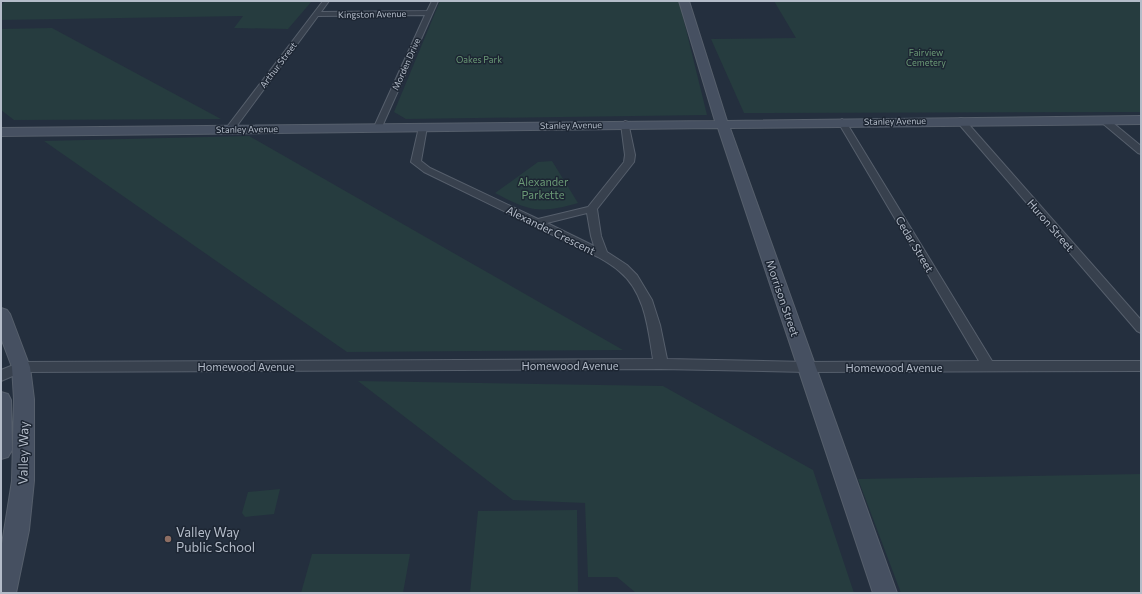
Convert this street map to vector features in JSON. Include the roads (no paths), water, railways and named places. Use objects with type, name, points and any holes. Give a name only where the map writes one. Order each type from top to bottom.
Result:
[{"type":"main road","name":"Morrison Street","points":[[684,1],[722,123],[885,593]]},
{"type":"main road","name":"Stanley Avenue","points":[[1,132],[625,124],[1141,120]]},
{"type":"main road","name":"Valley Way","points":[[1,314],[21,368],[24,399],[23,481],[17,530],[4,593]]},
{"type":"main road","name":"Valley Way","points":[[1,400],[1,450]]},
{"type":"street","name":"Arthur Street","points":[[230,129],[326,1]]},
{"type":"street","name":"Morden Drive","points":[[378,127],[435,1]]},
{"type":"street","name":"Kingston Avenue","points":[[316,14],[429,13]]},
{"type":"street","points":[[1104,120],[1141,152]]},
{"type":"street","name":"Huron Street","points":[[961,121],[1141,328]]},
{"type":"street","name":"Cedar Street","points":[[842,122],[989,366]]},
{"type":"street","points":[[536,223],[592,209],[629,162],[630,155],[625,124]]},
{"type":"street","name":"Alexander Crescent","points":[[423,127],[416,162],[427,170],[602,254],[624,269],[638,285],[648,304],[661,364]]},
{"type":"street","points":[[592,209],[596,236],[602,254]]},
{"type":"street","name":"Homewood Avenue","points":[[1,376],[21,368],[661,364],[807,368],[1141,366]]},
{"type":"place","name":"Valley Way Public School","points":[[168,539]]},
{"type":"park label","name":"Fairview Cemetery","points":[[926,58]]},
{"type":"park label","name":"Oakes Park","points":[[479,59]]},
{"type":"park label","name":"Alexander Parkette","points":[[543,187]]}]
